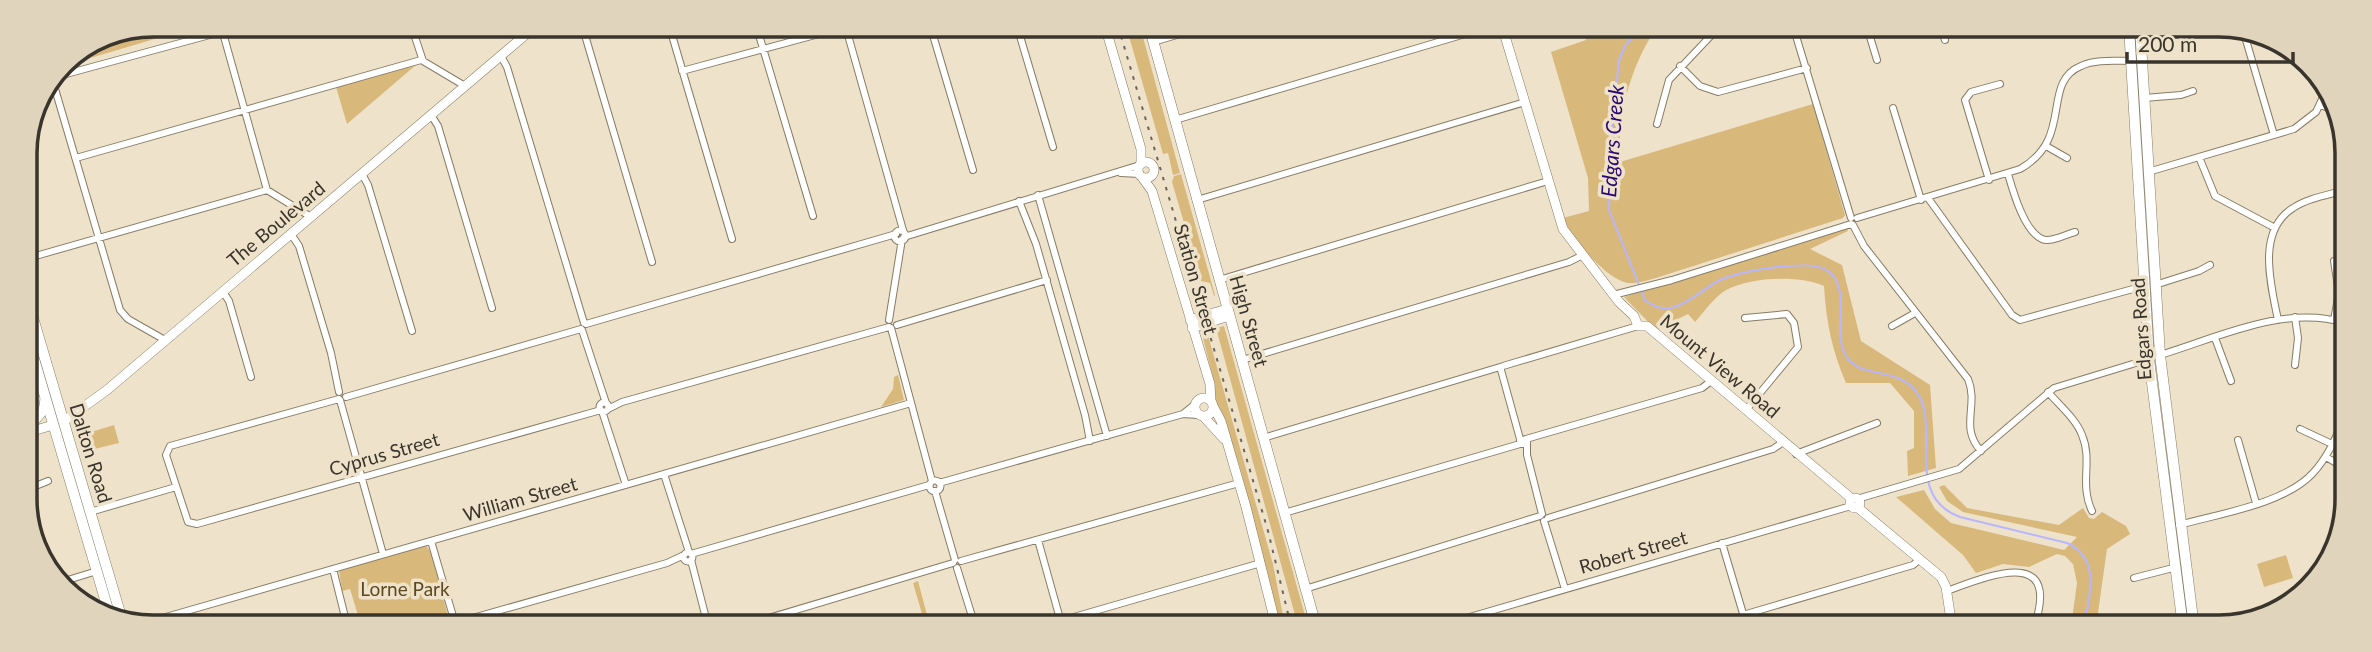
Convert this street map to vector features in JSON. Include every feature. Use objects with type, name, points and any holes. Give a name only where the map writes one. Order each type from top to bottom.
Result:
[{"type":"main road","name":"High Street","points":[[1152,37],[1312,615]]},
{"type":"main road","name":"Edgars Road","points":[[2130,37],[2140,230],[2160,355],[2173,568],[2181,615]]},
{"type":"main road","name":"Edgars Road","points":[[2140,37],[2152,229],[2149,359],[2192,615]]},
{"type":"main road","points":[[2140,230],[2152,229]]},
{"type":"main road","name":"Dalton Road","points":[[37,331],[119,610]]},
{"type":"main road","name":"Dalton Road","points":[[37,370],[107,605]]},
{"type":"main road","name":"The Boulevard","points":[[53,425],[64,421]]},
{"type":"main road","points":[[2179,605],[2190,603]]},
{"type":"street","points":[[69,73],[195,37]]},
{"type":"street","points":[[222,37],[267,190],[311,217]]},
{"type":"street","points":[[414,37],[421,60],[465,86]]},
{"type":"street","name":"The Boulevard","points":[[64,421],[82,411],[523,37]]},
{"type":"street","points":[[586,37],[652,262]]},
{"type":"street","points":[[672,37],[732,239]]},
{"type":"street","points":[[760,37],[813,216]]},
{"type":"street","points":[[682,71],[802,37]]},
{"type":"street","points":[[846,37],[899,219],[900,255],[892,324],[894,342],[972,615]]},
{"type":"street","points":[[934,37],[973,170]]},
{"type":"street","points":[[1020,37],[1053,148]]},
{"type":"street","points":[[90,512],[176,487],[166,452],[174,444],[1038,195],[1117,173],[1144,170],[1141,149],[1108,37]]},
{"type":"street","points":[[1153,42],[1170,37]]},
{"type":"street","points":[[1175,120],[1455,37]]},
{"type":"street","name":"Mount View Road","points":[[1505,37],[1563,229],[1614,295],[1634,316],[1638,326],[1647,326],[1855,503],[1941,577],[1947,591]]},
{"type":"street","points":[[1657,124],[1666,85],[1680,66],[1709,37]]},
{"type":"street","points":[[1797,37],[1857,233],[1915,313],[1968,379],[1972,394],[1969,432],[1981,452]]},
{"type":"street","points":[[1870,37],[1877,60]]},
{"type":"street","points":[[2246,40],[2274,135]]},
{"type":"street","points":[[501,56],[508,67],[626,485]]},
{"type":"street","points":[[76,158],[421,60]]},
{"type":"street","points":[[1614,295],[1672,280],[1866,216],[1989,180],[2027,165],[2046,146],[2056,121],[2059,88],[2065,77],[2089,63],[2131,61]]},
{"type":"street","points":[[1680,66],[1700,86],[1718,92],[1807,68]]},
{"type":"street","points":[[1989,180],[1965,100],[1971,93],[2000,84]]},
{"type":"street","points":[[55,89],[124,316],[165,340]]},
{"type":"street","points":[[2144,98],[2181,95],[2193,91]]},
{"type":"street","points":[[2148,173],[2300,126],[2323,100]]},
{"type":"street","points":[[1197,200],[1525,102]]},
{"type":"street","points":[[2321,105],[2326,107]]},
{"type":"street","points":[[1893,108],[1924,199],[2012,315],[2020,320],[2199,271],[2210,265]]},
{"type":"street","points":[[431,115],[438,126],[492,308]]},
{"type":"street","points":[[2046,146],[2067,158]]},
{"type":"street","points":[[2199,157],[2215,196],[2275,228]]},
{"type":"street","name":"Station Street","points":[[1144,170],[1208,377],[1212,403],[1239,483],[1273,615]]},
{"type":"street","points":[[362,174],[368,185],[412,331]]},
{"type":"street","points":[[2007,174],[2018,209],[2037,236],[2049,240],[2075,232]]},
{"type":"street","points":[[1219,280],[1548,181]]},
{"type":"street","points":[[37,256],[267,190]]},
{"type":"street","points":[[2278,320],[2269,251],[2275,228],[2286,213],[2297,205],[2335,193]]},
{"type":"street","points":[[1038,195],[1107,436]]},
{"type":"street","points":[[1019,201],[1028,216],[1090,441]]},
{"type":"street","points":[[291,233],[299,246],[338,379],[383,554]]},
{"type":"street","points":[[1241,360],[1569,262],[1583,255]]},
{"type":"street","points":[[2334,261],[2335,267]]},
{"type":"street","name":"Cyprus Street","points":[[176,487],[185,519],[190,524],[1046,280]]},
{"type":"street","points":[[223,292],[229,301],[251,377]]},
{"type":"street","points":[[1191,324],[1228,312]]},
{"type":"street","points":[[1892,326],[1915,313]]},
{"type":"street","points":[[1745,318],[1787,314],[1794,323],[1798,347],[1745,410]]},
{"type":"street","points":[[2160,355],[2278,320],[2295,317],[2334,320],[2335,315]]},
{"type":"street","points":[[1058,320],[1072,316]]},
{"type":"street","points":[[2295,317],[2298,338],[2295,365]]},
{"type":"street","points":[[1263,438],[1638,326]]},
{"type":"street","points":[[2216,338],[2231,381]]},
{"type":"street","name":"Robert Street","points":[[1476,615],[1836,509],[1959,469],[2048,393],[2068,382],[2149,359]]},
{"type":"street","points":[[1501,368],[1565,589]]},
{"type":"street","points":[[1183,414],[1198,401],[1208,377]]},
{"type":"street","points":[[1284,513],[1702,388],[1711,381]]},
{"type":"street","points":[[2048,393],[2075,422],[2082,435],[2086,449],[2085,494],[2092,511]]},
{"type":"street","points":[[37,418],[43,411],[45,398]]},
{"type":"street","points":[[484,615],[1183,414],[1201,416],[1212,412],[1212,403],[1198,401]]},
{"type":"street","name":"Station Street","points":[[1198,401],[1201,416],[1227,443]]},
{"type":"street","name":"William Street","points":[[173,615],[911,403]]},
{"type":"street","points":[[1796,454],[1877,423]]},
{"type":"street","name":"The Boulevard","points":[[37,429],[53,425]]},
{"type":"street","points":[[2300,429],[2332,444]]},
{"type":"street","points":[[2179,525],[2283,494],[2301,484],[2326,457],[2335,438]]},
{"type":"street","points":[[2238,440],[2256,503]]},
{"type":"street","points":[[1305,589],[1773,449],[1783,442]]},
{"type":"street","points":[[2326,457],[2335,462]]},
{"type":"street","points":[[664,474],[705,615]]},
{"type":"street","points":[[37,485],[48,481]]},
{"type":"street","points":[[780,615],[1239,483]]},
{"type":"street","points":[[1038,540],[1059,615]]},
{"type":"street","points":[[431,541],[450,615]]},
{"type":"street","points":[[1722,543],[1743,615],[1913,565],[1920,559]]},
{"type":"street","points":[[1088,615],[1261,563]]},
{"type":"street","points":[[2134,578],[2173,568]]},
{"type":"street","points":[[333,569],[344,615]]},
{"type":"street","points":[[1950,615],[1947,591],[1998,573],[2018,571],[2031,578],[2040,592],[2041,604],[2038,615]]},
{"type":"street","points":[[70,580],[97,572]]},
{"type":"green space","points":[[161,37],[83,60],[108,46],[130,39]]},
{"type":"green space","points":[[1129,37],[1143,37],[1180,173],[1173,175],[1168,153],[1163,154]]},
{"type":"green space","points":[[1585,37],[1651,37],[1640,56],[1628,91],[1621,127],[1620,162],[1813,104],[1845,215],[1843,218],[1642,282],[1629,283],[1611,275],[1582,247],[1563,218],[1589,211],[1588,178],[1551,52],[1586,40]]},
{"type":"green space","points":[[416,65],[347,124],[336,87]]},
{"type":"green space","points":[[1181,174],[1214,296],[1210,283],[1201,281],[1172,182],[1174,176]]},
{"type":"green space","points":[[1846,226],[1848,231],[1810,249],[1842,265],[1861,341],[1930,385],[1936,468],[1908,476],[1907,451],[1914,448],[1914,411],[1890,383],[1846,383],[1830,336],[1824,286],[1789,279],[1749,282],[1726,290],[1695,322],[1688,314],[1656,330],[1624,297]]},
{"type":"green space","points":[[1224,326],[1305,615],[1295,615],[1216,328]]},
{"type":"green space","points":[[1207,332],[1273,564],[1283,615],[1277,615],[1241,471],[1229,433],[1214,399],[1214,382],[1202,334]]},
{"type":"green space","points":[[898,375],[904,400],[881,407],[893,389],[894,377]]},
{"type":"green space","points":[[114,425],[119,443],[82,452],[78,436]]},
{"type":"green space","points":[[1944,485],[1967,508],[2059,525],[2083,508],[2089,518],[2094,519],[2102,512],[2126,526],[2130,534],[2107,549],[2098,615],[2073,615],[2077,583],[2073,564],[2065,556],[2057,554],[2029,567],[2003,564],[1976,573],[1963,555],[1896,497],[1924,490],[1935,509],[1951,523],[2064,550],[2077,537],[1963,512],[1947,501],[1939,487]]},
{"type":"green space","name":"Lorne Park","points":[[426,546],[431,552],[448,615],[358,615],[350,589],[342,591],[339,570]]},
{"type":"green space","points":[[2286,555],[2293,578],[2264,587],[2257,564]]},
{"type":"green space","points":[[918,581],[927,615],[922,615],[913,583]]},
{"type":"waterway","name":"Edgars Creek","points":[[1633,37],[1619,60],[1611,139],[1609,210],[1645,300],[1655,306],[1674,307],[1729,276],[1758,270],[1807,266],[1828,271],[1839,288],[1841,343],[1850,361],[1869,371],[1904,381],[1914,388],[1921,400],[1925,415],[1928,481],[1933,495],[1943,508],[1960,517],[2067,543],[2078,550],[2089,569],[2090,591],[2086,615]]},
{"type":"railway","points":[[1121,37],[1268,531],[1288,615]]}]
